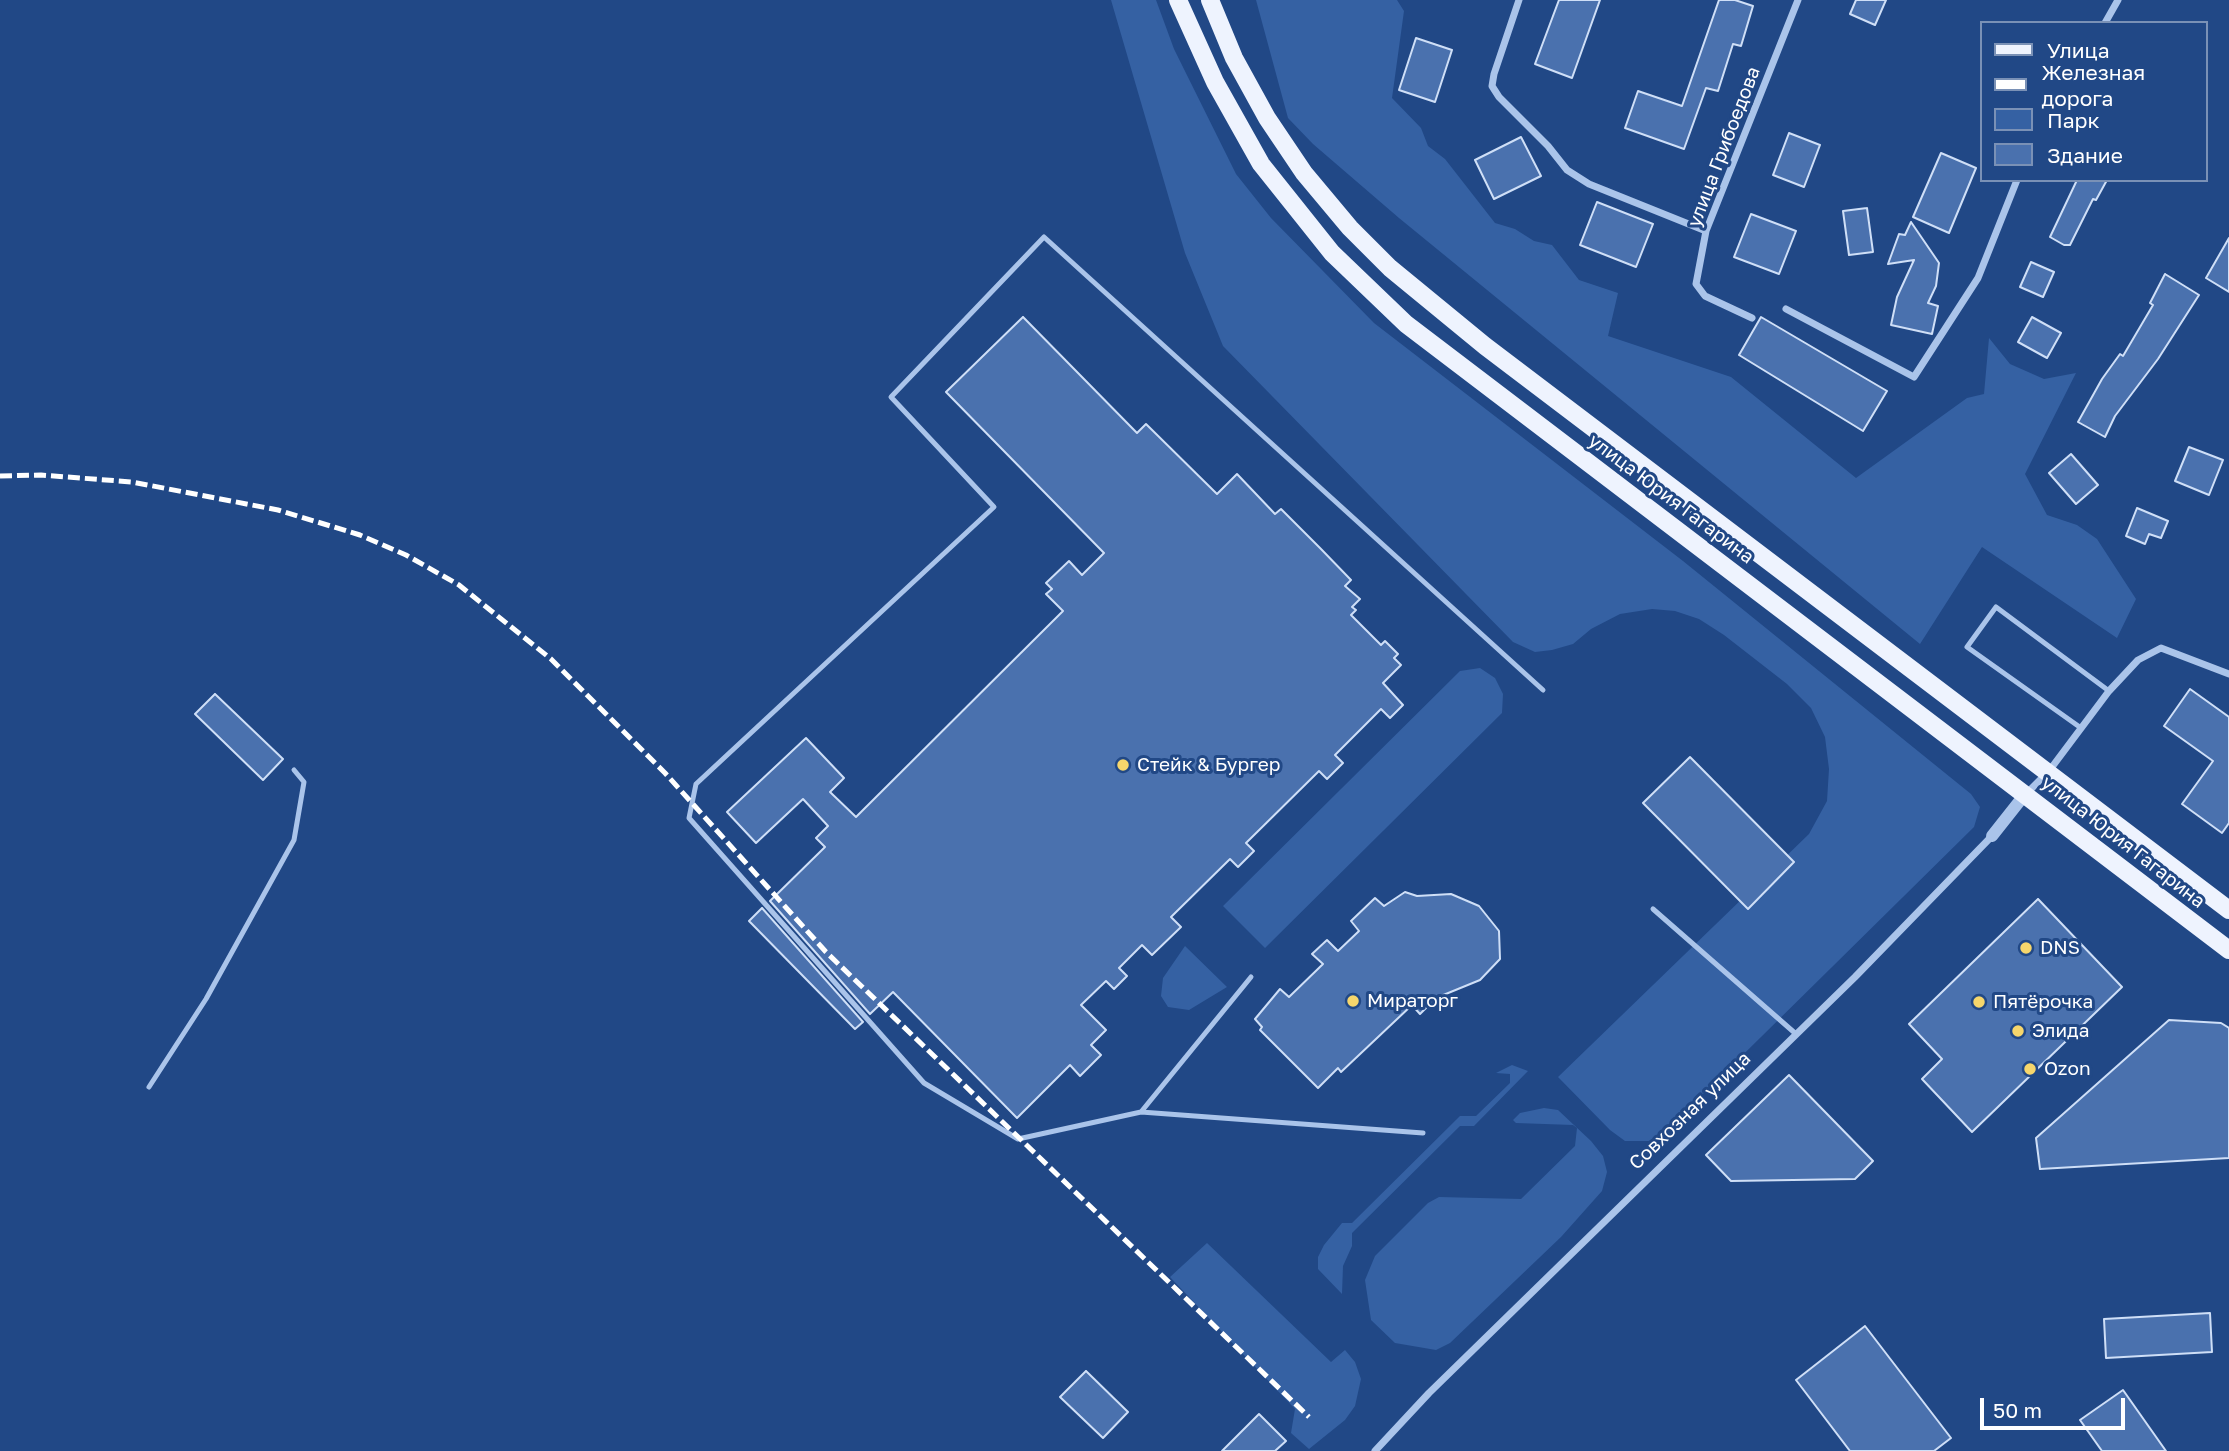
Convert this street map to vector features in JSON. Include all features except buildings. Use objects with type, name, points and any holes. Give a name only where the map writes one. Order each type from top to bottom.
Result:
[{"type":"main road","name":"улица Юрия Гагарина","points":[[1178,0],[1215,82],[1261,164],[1332,253],[1406,324],[2229,950]]},
{"type":"main road","name":"улица Юрия Гагарина","points":[[1210,0],[1234,58],[1268,118],[1304,173],[1350,229],[1390,268],[1485,346],[2229,910]]},
{"type":"street","points":[[1519,0],[1494,74],[1492,86],[1499,97],[1548,146],[1566,170],[1589,184],[1706,231]]},
{"type":"street","name":"улица Грибоедова","points":[[1752,318],[1704,296],[1696,284],[1706,231],[1798,0]]},
{"type":"street","points":[[2106,21],[2118,0]]},
{"type":"street","points":[[1786,309],[1914,377],[1978,278],[2016,182]]},
{"type":"street","points":[[2026,793],[2049,771],[2109,691],[2138,660],[2161,648],[2229,674]]},
{"type":"street","name":"Совхозная улица","points":[[1376,1451],[1439,1384],[1796,1034],[1992,836],[2026,793]]},
{"type":"lane","points":[[1423,1133],[1141,1112],[1018,1139],[924,1083],[689,818],[696,784],[994,507],[891,397],[1044,237],[1542,690]]},
{"type":"lane","points":[[2081,728],[1967,647],[1996,607],[2109,691]]},
{"type":"lane","points":[[149,1087],[206,999],[294,840],[304,782],[294,770]]},
{"type":"lane","points":[[1653,909],[1796,1034]]},
{"type":"lane","points":[[1141,1112],[1251,977]]},
{"type":"green space","points":[[1111,0],[1156,0],[1174,49],[1236,174],[1271,218],[1374,323],[1683,561],[1971,794],[1980,807],[1974,827],[1689,1108],[1650,1141],[1625,1141],[1610,1130],[1558,1077],[1809,834],[1827,801],[1829,769],[1825,737],[1811,708],[1787,684],[1724,635],[1699,619],[1675,611],[1652,609],[1620,614],[1591,629],[1573,644],[1552,650],[1535,652],[1513,642],[1223,346],[1185,253]]},
{"type":"green space","points":[[1256,0],[1397,0],[1404,11],[1392,98],[1421,128],[1428,146],[1445,159],[1495,223],[1515,229],[1534,241],[1552,245],[1579,280],[1618,293],[1608,336],[1731,377],[1856,478],[1967,398],[1984,394],[1989,338],[2010,364],[2044,379],[2076,373],[2025,474],[2047,515],[2077,525],[2097,539],[2136,599],[2117,638],[1982,547],[1920,644],[1399,218],[1313,144],[1288,118]]},
{"type":"green space","points":[[1480,668],[1495,678],[1503,694],[1502,713],[1265,948],[1223,906],[1460,671]]},
{"type":"green space","points":[[1185,946],[1227,987],[1189,1010],[1168,1007],[1161,996],[1163,978]]},
{"type":"green space","points":[[1512,1065],[1528,1071],[1474,1126],[1460,1126],[1352,1233],[1352,1246],[1343,1266],[1342,1294],[1318,1269],[1318,1257],[1324,1245],[1342,1223],[1352,1223],[1460,1116],[1476,1116],[1510,1083],[1510,1074],[1496,1073]]},
{"type":"green space","points":[[1544,1108],[1558,1110],[1591,1141],[1603,1156],[1607,1172],[1602,1191],[1561,1237],[1450,1343],[1436,1350],[1395,1343],[1371,1320],[1365,1280],[1375,1256],[1428,1203],[1439,1197],[1521,1199],[1575,1146],[1577,1128],[1573,1125],[1516,1123],[1513,1120],[1520,1113]]},
{"type":"green space","points":[[1207,1243],[1331,1362],[1345,1350],[1355,1362],[1361,1379],[1355,1406],[1345,1420],[1309,1449],[1291,1433],[1295,1409],[1170,1277]]},
{"type":"railway","points":[[0,476],[41,475],[132,482],[278,510],[360,535],[406,555],[459,585],[551,659],[665,773],[826,952],[1309,1417]]},
{"type":"place","name":"Стейк & Бургер","points":[[1123,765]]},
{"type":"place","name":"DNS","points":[[2026,948]]},
{"type":"place","name":"Мираторг","points":[[1353,1001]]},
{"type":"place","name":"Пятёрочка","points":[[1979,1002]]},
{"type":"place","name":"Элида","points":[[2018,1031]]},
{"type":"place","name":"Ozon","points":[[2030,1069]]}]
